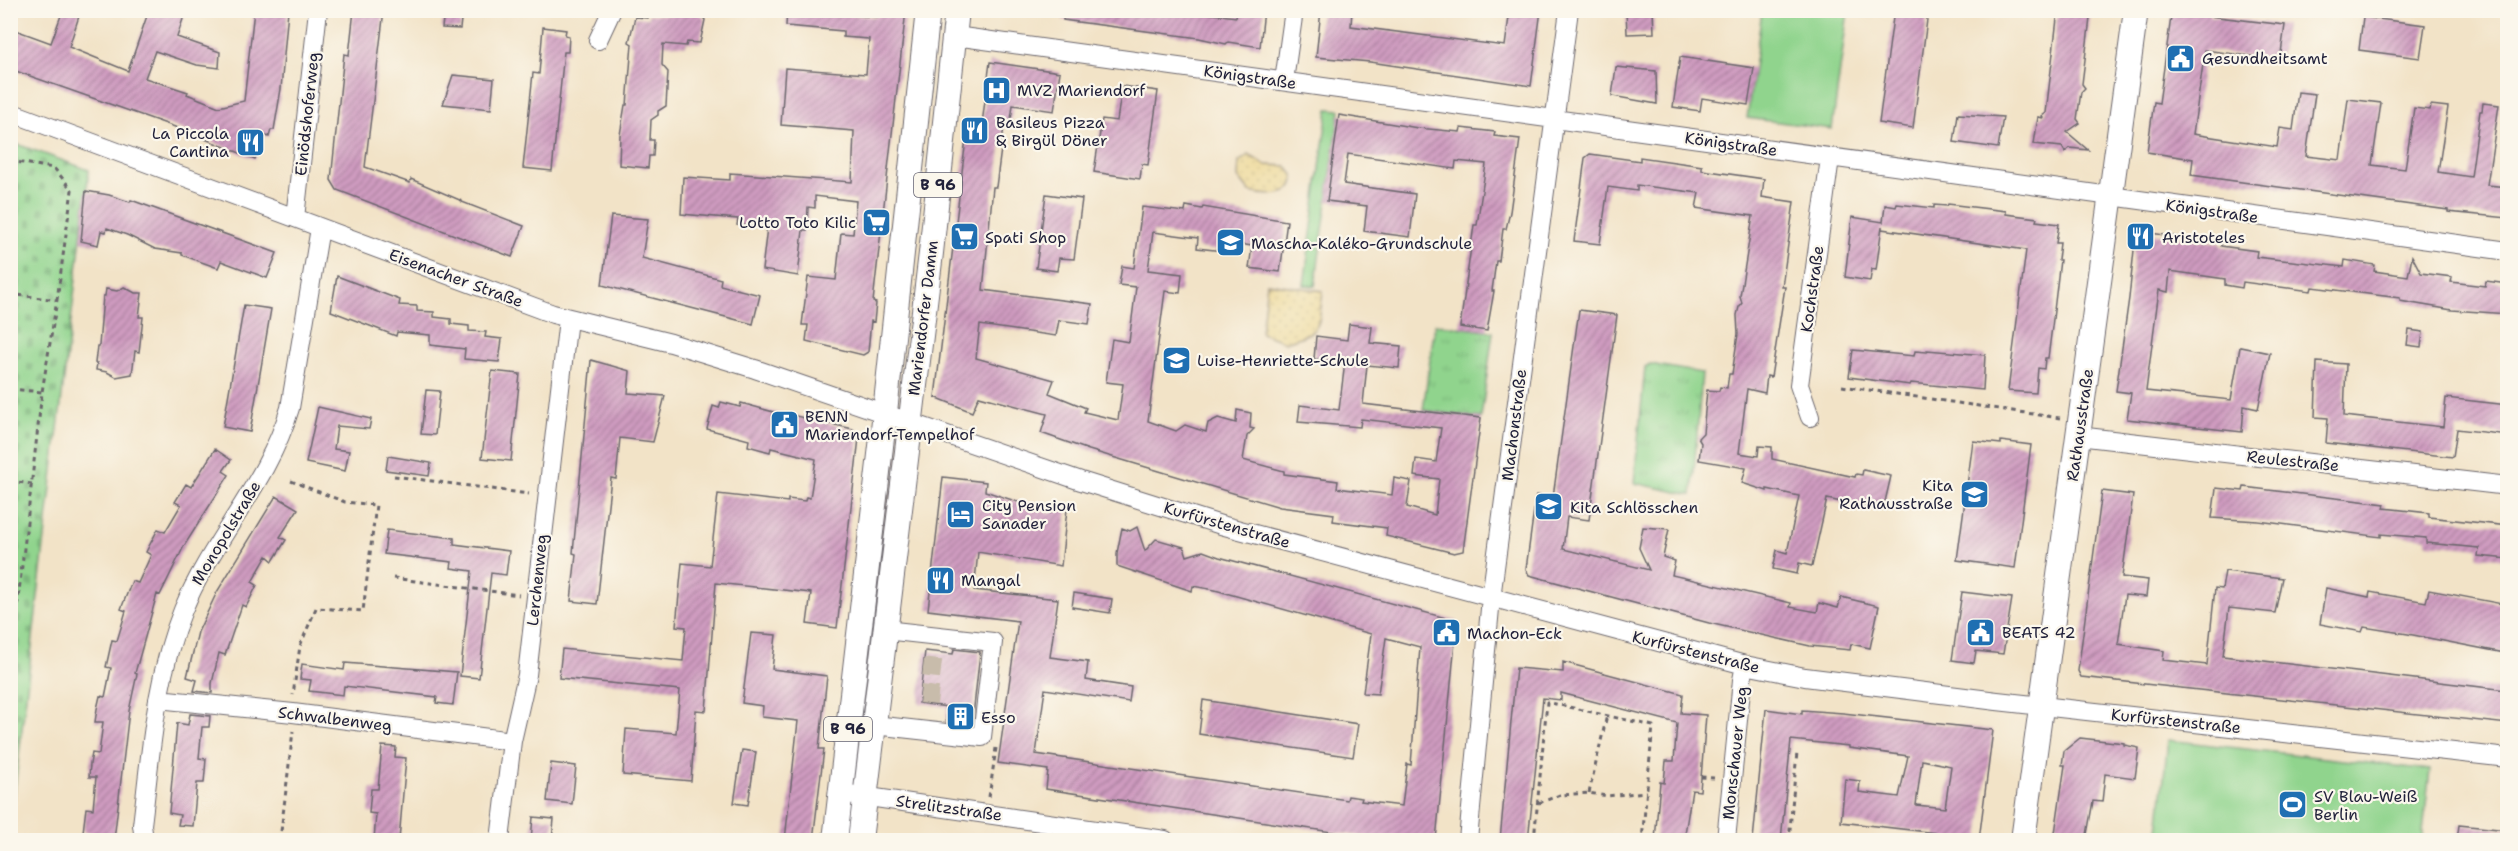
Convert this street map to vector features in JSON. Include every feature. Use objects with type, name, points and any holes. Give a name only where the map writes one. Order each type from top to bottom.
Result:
[{"type":"main road","name":"Mariendorfer Damm","points":[[835,840],[885,412],[928,10]]},
{"type":"main road","name":"Mariendorfer Damm","points":[[860,840],[957,10]]},
{"type":"main road","name":"Rathausstraße","points":[[2023,840],[2136,10]]},
{"type":"street","name":"Einödshoferweg","points":[[296,218],[318,10]]},
{"type":"street","points":[[598,40],[612,10]]},
{"type":"street","points":[[1284,81],[1293,10]]},
{"type":"street","name":"Machonstraße","points":[[1468,840],[1491,598],[1569,10]]},
{"type":"street","name":"Königstraße","points":[[955,36],[2508,251]]},
{"type":"street","name":"Eisenacher Straße","points":[[10,112],[568,319],[671,343],[910,421]]},
{"type":"street","name":"Kochstraße","points":[[1810,417],[1799,385],[1830,158]]},
{"type":"street","name":"Monopolstraße","points":[[144,840],[142,825],[158,699],[168,653],[183,610],[200,574],[260,478],[282,436],[290,408],[320,228]]},
{"type":"street","name":"Lerchenweg","points":[[500,840],[512,741],[526,675],[568,319]]},
{"type":"street","name":"Kurfürstenstraße","points":[[910,421],[1082,481],[1221,525],[1745,665],[1805,677],[2041,706],[2508,758]]},
{"type":"street","name":"Reulestraße","points":[[2078,436],[2508,486]]},
{"type":"street","points":[[874,725],[982,737],[993,642],[885,630]]},
{"type":"street","name":"Monschauer Weg","points":[[1726,840],[1745,665]]},
{"type":"street","name":"Schwalbenweg","points":[[158,699],[292,713],[512,741]]},
{"type":"street","name":"Strelitzstraße","points":[[841,793],[1165,840]]},
{"type":"path","points":[[10,161],[54,168],[72,190],[42,392],[10,670]]},
{"type":"path","points":[[10,294],[57,300]]},
{"type":"path","points":[[1842,386],[2062,418]]},
{"type":"path","points":[[10,389],[42,392]]},
{"type":"path","points":[[394,476],[529,494]]},
{"type":"path","points":[[10,481],[32,484]]},
{"type":"path","points":[[291,481],[345,502],[376,505],[363,612],[316,608],[300,646],[292,704]]},
{"type":"path","points":[[10,568],[22,569]]},
{"type":"path","points":[[393,578],[519,594]]},
{"type":"path","points":[[1534,840],[1547,702],[1569,705],[1653,726],[1642,840]]},
{"type":"path","points":[[1589,793],[1607,716]]},
{"type":"path","points":[[280,840],[294,723]]},
{"type":"path","points":[[1789,840],[1797,752]]},
{"type":"path","points":[[1701,777],[1719,778]]},
{"type":"path","points":[[1538,803],[1560,795],[1589,793],[1606,796],[1646,792]]},
{"type":"green space","points":[[1762,11],[1848,11],[1832,129],[1747,118]]},
{"type":"green space","points":[[1328,109],[1340,110],[1315,286],[1304,285]]},
{"type":"green space","points":[[11,142],[89,170],[11,821]]},
{"type":"green space","points":[[1435,324],[1493,332],[1481,418],[1423,410]]},
{"type":"green space","points":[[1650,364],[1702,373],[1692,495],[1634,483],[1645,367]]},
{"type":"green space","name":"SV Blau-Weiß Berlin","points":[[2168,740],[2430,770],[2422,840],[2157,840]]},
{"type":"sand","points":[[1249,155],[1265,165],[1286,166],[1294,176],[1290,189],[1271,195],[1250,192],[1238,177],[1239,162]]},
{"type":"sand","points":[[1267,283],[1323,291],[1317,327],[1307,334],[1285,342],[1261,333]]},
{"type":"building","points":[[63,10],[81,10],[69,47],[128,71],[149,10],[186,10],[177,37],[220,52],[219,68],[197,65],[155,51],[145,78],[188,92],[187,94],[219,107],[244,101],[254,10],[288,10],[281,89],[274,130],[271,130],[269,137],[264,135],[255,159],[175,127],[10,69],[10,28],[51,43]]},
{"type":"building","points":[[354,10],[384,10],[365,167],[410,183],[411,179],[524,226],[512,257],[337,190],[331,180],[344,54],[349,55]]},
{"type":"building","points":[[444,10],[462,10],[460,29],[442,28]]},
{"type":"building","points":[[673,10],[698,10],[705,20],[700,43],[687,42],[686,46],[663,44],[662,65],[668,72],[666,106],[658,111],[658,115],[651,120],[650,140],[654,140],[653,156],[649,156],[648,168],[619,165],[620,135],[625,105],[627,105],[632,44],[629,42],[635,17],[648,18],[648,14],[673,15]]},
{"type":"building","points":[[787,10],[826,10],[826,13],[877,17],[877,10],[906,10],[873,302],[876,303],[874,322],[871,321],[868,352],[863,355],[806,341],[808,325],[802,325],[808,277],[836,280],[841,233],[853,234],[856,201],[815,196],[815,208],[808,207],[807,230],[803,230],[798,276],[762,270],[767,227],[737,225],[738,219],[681,214],[683,177],[730,180],[730,173],[852,182],[854,131],[781,125],[785,68],[866,74],[869,39],[843,37],[843,31],[786,26]]},
{"type":"building","points":[[1063,10],[1205,10],[1205,13],[1236,17],[1237,10],[1264,10],[1260,47],[1063,20]]},
{"type":"building","points":[[1321,10],[1352,10],[1351,26],[1505,46],[1510,10],[1541,10],[1531,86],[1370,62],[1316,57]]},
{"type":"building","points":[[1626,10],[1653,10],[1654,33],[1627,34]]},
{"type":"building","points":[[1894,10],[1928,12],[1913,128],[1879,123]]},
{"type":"building","points":[[2058,10],[2091,10],[2082,84],[2085,88],[2081,92],[2077,119],[2080,123],[2067,132],[2088,150],[2070,148],[2065,152],[2062,147],[2034,144],[2038,117],[2043,118],[2042,116],[2046,113]]},
{"type":"building","points":[[2172,10],[2211,10],[2210,16],[2285,25],[2280,60],[2205,50],[2193,134],[2277,147],[2280,128],[2293,130],[2298,92],[2315,94],[2306,156],[2340,160],[2348,99],[2381,103],[2372,165],[2405,169],[2414,108],[2430,110],[2431,105],[2448,107],[2438,172],[2471,177],[2483,103],[2499,105],[2487,185],[2508,187],[2508,218],[2448,212],[2448,210],[2191,175],[2193,159],[2147,152],[2154,102],[2159,103]]},
{"type":"building","points":[[2363,17],[2425,25],[2420,58],[2359,50]]},
{"type":"building","points":[[543,27],[566,30],[565,35],[569,36],[568,52],[564,52],[552,171],[523,168],[533,73],[539,74]]},
{"type":"building","points":[[1680,57],[1754,68],[1748,105],[1702,98],[1700,111],[1673,107]]},
{"type":"building","points":[[990,62],[1060,72],[1054,111],[1013,105],[1010,127],[1004,126],[996,187],[993,187],[983,290],[1092,304],[1089,324],[1059,320],[1056,336],[980,325],[976,358],[1054,380],[1049,393],[1086,408],[1084,412],[1118,420],[1123,384],[1106,382],[1112,339],[1129,342],[1136,287],[1119,285],[1122,266],[1134,268],[1142,207],[1185,212],[1186,206],[1202,209],[1203,207],[1287,221],[1280,272],[1249,268],[1252,246],[1225,242],[1223,251],[1197,248],[1198,238],[1153,232],[1148,270],[1182,274],[1180,293],[1165,291],[1148,421],[1176,431],[1185,425],[1206,432],[1208,423],[1218,418],[1236,423],[1237,410],[1251,413],[1250,428],[1254,429],[1247,436],[1243,460],[1284,471],[1284,474],[1338,481],[1337,488],[1392,495],[1394,478],[1411,481],[1407,507],[1435,515],[1439,479],[1414,476],[1416,459],[1436,462],[1441,428],[1361,419],[1360,427],[1298,422],[1300,405],[1339,410],[1345,362],[1314,359],[1316,336],[1347,340],[1349,324],[1372,327],[1370,343],[1401,346],[1399,368],[1367,365],[1363,404],[1481,418],[1463,551],[1454,553],[1386,536],[1387,528],[1333,521],[1334,514],[1280,507],[1089,450],[1041,433],[1047,414],[979,396],[972,412],[935,397],[968,122],[982,124]]},
{"type":"building","points":[[1616,67],[1656,71],[1657,104],[1612,96]]},
{"type":"building","points":[[453,75],[494,79],[491,109],[443,104]]},
{"type":"building","points":[[1122,86],[1158,91],[1148,165],[1142,164],[1140,179],[1094,172],[1102,119],[1117,121]]},
{"type":"building","points":[[1958,114],[2003,117],[1998,148],[1954,142]]},
{"type":"building","points":[[1339,115],[1418,128],[1460,132],[1461,128],[1495,132],[1494,136],[1520,139],[1510,212],[1506,229],[1503,229],[1499,261],[1496,261],[1492,291],[1494,291],[1487,331],[1460,327],[1474,225],[1477,225],[1486,164],[1456,161],[1455,169],[1348,154],[1344,184],[1415,194],[1410,237],[1364,231],[1367,206],[1327,201]]},
{"type":"building","points":[[1590,154],[1640,161],[1640,157],[1702,166],[1702,170],[1764,179],[1762,197],[1794,202],[1782,287],[1785,287],[1771,377],[1767,376],[1765,393],[1747,389],[1739,453],[1758,456],[1759,446],[1772,447],[1772,459],[1855,477],[1856,474],[1862,475],[1863,470],[1891,476],[1884,506],[1866,502],[1865,507],[1827,499],[1812,566],[1799,563],[1797,574],[1773,569],[1777,550],[1787,553],[1799,496],[1767,489],[1767,491],[1742,483],[1746,468],[1699,460],[1701,443],[1698,438],[1703,433],[1707,390],[1719,391],[1720,387],[1727,388],[1729,374],[1732,374],[1738,334],[1737,315],[1742,303],[1740,296],[1753,216],[1696,208],[1699,193],[1637,185],[1637,191],[1608,187],[1600,244],[1574,241],[1585,158]]},
{"type":"building","points":[[86,191],[130,202],[131,200],[277,253],[267,278],[221,261],[218,268],[182,255],[182,253],[155,249],[107,228],[106,232],[101,231],[98,245],[81,241]]},
{"type":"building","points":[[1046,194],[1082,199],[1074,259],[1059,258],[1057,271],[1036,268]]},
{"type":"building","points":[[1897,204],[1934,208],[1934,205],[1947,206],[1948,204],[2006,211],[2006,214],[2037,218],[2036,221],[2059,224],[2056,243],[2060,243],[2058,260],[2060,260],[2048,358],[2045,358],[2044,369],[2038,368],[2036,393],[2008,391],[2026,250],[1882,229],[1882,226],[1876,270],[1872,269],[1870,281],[1845,277],[1852,217],[1883,222],[1885,205],[1896,207]]},
{"type":"building","points":[[611,216],[648,219],[642,258],[721,279],[720,285],[760,295],[753,324],[602,285]]},
{"type":"building","points":[[2136,231],[2221,243],[2221,246],[2257,251],[2256,257],[2344,267],[2345,260],[2375,265],[2374,271],[2408,276],[2412,256],[2421,273],[2452,277],[2451,282],[2485,286],[2486,281],[2508,284],[2508,314],[2452,310],[2400,301],[2400,298],[2312,287],[2311,291],[2243,282],[2242,288],[2225,285],[2225,279],[2170,271],[2168,292],[2159,290],[2146,391],[2231,400],[2240,347],[2270,353],[2258,409],[2244,406],[2242,432],[2127,419],[2131,393],[2116,391]]},
{"type":"building","points":[[337,276],[400,300],[399,305],[417,306],[417,311],[434,312],[434,317],[451,319],[451,324],[469,326],[469,331],[486,332],[485,337],[502,339],[499,362],[464,359],[465,349],[430,345],[430,335],[397,332],[396,336],[331,311]]},
{"type":"building","points":[[124,287],[135,293],[142,293],[139,317],[143,317],[139,352],[135,351],[132,374],[116,377],[96,370],[97,363],[95,363],[97,346],[99,346],[103,296],[105,296],[106,289],[117,291]]},
{"type":"building","points":[[244,305],[271,309],[250,432],[223,427]]},
{"type":"building","points":[[1579,310],[1617,315],[1589,520],[1567,517],[1563,549],[1649,570],[1639,548],[1643,527],[1669,529],[1663,557],[1675,561],[1672,575],[1791,603],[1790,607],[1817,612],[1819,603],[1838,608],[1841,597],[1879,606],[1870,648],[1851,644],[1850,650],[1810,646],[1709,623],[1529,575],[1526,569],[1536,495],[1553,497]]},
{"type":"building","points":[[2409,330],[2423,332],[2421,347],[2407,345]]},
{"type":"building","points":[[1853,350],[1914,356],[1915,351],[1927,352],[1927,350],[1985,355],[1983,390],[1911,383],[1910,385],[1849,377]]},
{"type":"building","points":[[591,360],[630,371],[628,393],[665,396],[653,442],[620,438],[616,479],[611,478],[597,604],[571,601],[576,554],[573,553]]},
{"type":"building","points":[[2317,362],[2346,364],[2344,416],[2443,427],[2446,398],[2508,405],[2508,435],[2457,429],[2453,457],[2326,443],[2328,418],[2315,417]]},
{"type":"building","points":[[492,371],[520,374],[511,461],[482,458]]},
{"type":"building","points":[[426,390],[440,391],[435,435],[421,434]]},
{"type":"building","points":[[721,402],[740,407],[741,403],[795,418],[796,416],[853,429],[859,438],[837,628],[807,624],[811,593],[716,583],[706,711],[696,710],[691,781],[623,775],[626,729],[676,733],[680,690],[559,678],[562,649],[683,661],[686,627],[676,626],[682,563],[710,566],[718,494],[788,502],[788,499],[805,501],[806,497],[810,498],[816,459],[771,448],[770,452],[748,446],[749,440],[707,429],[713,406],[719,408]]},
{"type":"building","points":[[318,407],[371,419],[369,429],[337,426],[334,449],[349,451],[345,471],[306,463]]},
{"type":"building","points":[[1973,441],[2001,444],[2001,441],[2031,445],[2015,568],[1957,560]]},
{"type":"building","points":[[215,449],[231,460],[223,471],[229,475],[184,546],[160,595],[157,594],[135,673],[137,674],[129,711],[114,840],[89,840],[90,833],[83,832],[86,808],[93,809],[96,777],[89,777],[90,764],[92,753],[99,754],[103,722],[95,722],[100,696],[105,697],[111,668],[106,667],[112,640],[117,641],[126,611],[121,609],[132,581],[138,583],[151,555],[146,552],[158,529],[165,532],[181,505],[175,502],[186,484],[191,487]]},
{"type":"building","points":[[388,456],[431,463],[429,476],[386,470]]},
{"type":"building","points":[[943,477],[986,482],[985,491],[1051,513],[1053,505],[1067,509],[1061,566],[978,552],[974,590],[1058,599],[1050,657],[1088,662],[1086,680],[1131,687],[1129,702],[1045,689],[1036,754],[1347,800],[1348,796],[1362,798],[1361,801],[1402,806],[1407,764],[1411,765],[1420,647],[1386,638],[1378,694],[1363,693],[1371,634],[1215,590],[1193,586],[1192,591],[1117,566],[1122,528],[1130,531],[1137,527],[1145,551],[1156,539],[1184,547],[1187,556],[1203,551],[1457,621],[1436,840],[1385,840],[1046,789],[1048,770],[998,763],[1018,621],[928,610]]},
{"type":"building","points":[[2244,487],[2385,504],[2384,508],[2429,513],[2429,517],[2508,526],[2508,559],[2478,556],[2479,548],[2426,543],[2426,538],[2381,534],[2381,537],[2258,521],[2212,518],[2216,488],[2243,491]]},
{"type":"building","points":[[2102,491],[2133,495],[2122,577],[2148,580],[2146,597],[2125,595],[2118,644],[2164,651],[2163,660],[2207,665],[2215,588],[2222,589],[2225,571],[2282,578],[2275,613],[2229,608],[2223,656],[2506,690],[2508,724],[2081,677],[2078,671]]},
{"type":"building","points":[[276,496],[298,509],[280,537],[286,540],[273,561],[267,556],[252,582],[257,585],[246,607],[242,605],[225,655],[219,653],[212,693],[194,691],[197,680],[187,677],[198,632],[217,592]]},
{"type":"building","points":[[387,530],[454,538],[454,544],[509,551],[506,575],[491,573],[479,678],[460,676],[472,571],[451,568],[452,562],[384,554]]},
{"type":"building","points":[[2326,588],[2369,597],[2370,592],[2426,602],[2429,590],[2508,605],[2508,638],[2505,653],[2364,627],[2362,632],[2320,624]]},
{"type":"building","name":"BEATS 42","points":[[1962,592],[2012,598],[2003,654],[1976,651],[1974,663],[1952,660]]},
{"type":"building","points":[[1074,593],[1112,599],[1110,613],[1072,607]]},
{"type":"building","points":[[751,633],[776,635],[772,669],[827,676],[819,749],[824,749],[813,840],[785,840],[798,721],[762,717],[763,706],[742,703]]},
{"type":"building","points":[[954,649],[980,652],[972,725],[946,722],[947,707],[919,703],[925,651],[953,654]]},
{"type":"building","points":[[1563,662],[1683,694],[1681,713],[1706,715],[1700,791],[1692,790],[1684,840],[1655,840],[1660,782],[1664,783],[1666,761],[1674,761],[1677,723],[1561,693],[1561,700],[1543,698],[1528,840],[1500,840],[1516,668],[1563,672]]},
{"type":"building","points":[[345,663],[457,672],[453,705],[436,703],[437,697],[344,686],[343,695],[309,691],[311,680],[300,679],[302,664],[344,670]]},
{"type":"building","points":[[1203,700],[1358,724],[1353,757],[1199,734]]},
{"type":"building","points":[[1766,709],[1802,714],[1802,710],[1843,713],[1993,730],[1979,840],[1935,840],[1936,833],[1841,822],[1845,779],[1860,781],[1859,792],[1899,797],[1908,756],[1849,748],[1849,746],[1791,740],[1781,840],[1753,840]],"holes":[[[1922,760],[1951,766],[1945,808],[1916,805]]]},
{"type":"building","points":[[190,714],[210,716],[209,727],[202,727],[199,758],[206,759],[204,783],[197,783],[193,826],[178,825],[180,815],[169,813],[177,723],[188,725]]},
{"type":"building","points":[[2080,738],[2124,743],[2124,745],[2139,748],[2135,778],[2105,774],[2102,802],[2093,801],[2086,840],[2054,840],[2065,765],[2062,765],[2064,751]]},
{"type":"building","points":[[382,746],[396,747],[395,757],[406,758],[399,840],[374,840],[376,814],[369,813],[371,789],[378,789]]},
{"type":"building","points":[[742,750],[756,752],[748,805],[734,803]]},
{"type":"building","points":[[551,763],[576,766],[572,804],[547,801]]},
{"type":"building","points":[[533,817],[554,819],[552,840],[531,840]]},
{"type":"building","points":[[2459,825],[2508,830],[2508,840],[2457,840]]},
{"type":"tunnel","points":[[928,704],[934,652]]},
{"type":"tunnel","points":[[946,715],[973,718]]},
{"type":"place","name":"Gesundheitsamt","points":[[2181,58]]},
{"type":"place","name":"MVZ Mariendorf","points":[[996,90]]},
{"type":"place","name":"Basileus Pizza & Birgül Döner","points":[[975,131]]},
{"type":"place","name":"La Piccola Cantina","points":[[250,142]]},
{"type":"place","name":"Lotto Toto Kilic","points":[[877,222]]},
{"type":"place","name":"Spati Shop","points":[[964,237]]},
{"type":"place","name":"Aristoteles","points":[[2141,237]]},
{"type":"place","name":"Mascha-Kaléko-Grundschule","points":[[1230,243]]},
{"type":"place","name":"Luise-Henriette-Schule","points":[[1176,360]]},
{"type":"place","name":"BENN Mariendorf-Tempelhof","points":[[784,425]]},
{"type":"place","name":"Kita Rathausstraße","points":[[1974,494]]},
{"type":"place","name":"Kita Schlösschen","points":[[1549,507]]},
{"type":"place","name":"City Pension Sanader","points":[[961,514]]},
{"type":"place","name":"Mangal","points":[[940,580]]},
{"type":"place","name":"BEATS 42","points":[[1981,632]]},
{"type":"place","name":"Machon-Eck","points":[[1446,633]]},
{"type":"place","name":"Esso","points":[[960,717]]},
{"type":"place","name":"SV Blau-Weiß Berlin","points":[[2293,805]]}]
